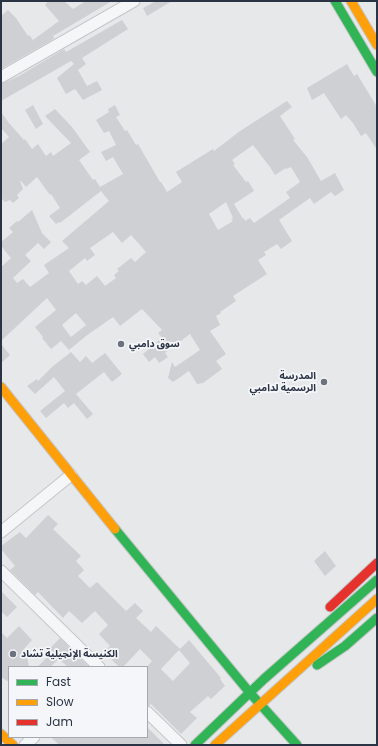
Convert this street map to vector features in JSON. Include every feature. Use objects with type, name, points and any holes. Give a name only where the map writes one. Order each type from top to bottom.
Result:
[{"type":"main road","points":[[335,1],[377,72]]},
{"type":"main road","points":[[351,1],[377,45]]},
{"type":"main road","points":[[1,387],[71,475],[250,693],[296,745]]},
{"type":"main road","points":[[322,615],[377,563]]},
{"type":"main road","points":[[195,745],[264,679],[314,637],[377,580]]},
{"type":"main road","points":[[215,745],[377,599]]},
{"type":"main road","points":[[284,684],[323,662],[345,646],[377,618]]},
{"type":"main road","points":[[264,679],[284,652],[306,630]]},
{"type":"main road","points":[[1,734],[13,745]]},
{"type":"street","points":[[1,77],[134,1]]},
{"type":"street","points":[[1,532],[71,475]]},
{"type":"street","points":[[1,571],[98,666]]},
{"type":"street","points":[[148,713],[181,745]]},
{"type":"building","points":[[48,1],[64,1],[73,9],[86,1],[112,1],[53,36],[54,38],[52,40],[1,69],[1,16],[8,10],[16,18],[28,36],[29,35],[33,40],[59,21],[45,5]]},
{"type":"building","points":[[156,1],[172,1],[147,16],[143,8]]},
{"type":"building","points":[[122,20],[128,29],[82,58],[86,64],[78,70],[87,86],[97,81],[102,90],[83,100],[75,89],[66,94],[57,78],[74,64],[71,61],[1,101],[1,84],[19,76],[64,49],[66,52]]},
{"type":"building","points":[[347,64],[354,76],[357,74],[377,107],[377,150],[366,133],[361,136],[346,115],[341,119],[324,93],[312,100],[307,88]]},
{"type":"building","points":[[287,101],[292,107],[280,116],[295,139],[293,140],[307,157],[321,181],[335,173],[344,190],[335,196],[331,192],[314,204],[310,198],[279,220],[292,241],[281,249],[277,244],[264,252],[266,255],[258,260],[267,274],[233,296],[236,301],[216,316],[220,325],[210,331],[226,354],[216,361],[222,369],[203,383],[197,384],[189,371],[173,382],[168,378],[172,362],[175,367],[200,350],[190,334],[165,353],[168,357],[159,363],[155,357],[149,362],[143,354],[162,338],[158,333],[162,330],[142,309],[120,326],[113,317],[69,350],[61,341],[51,349],[35,327],[56,310],[47,298],[1,341],[1,267],[11,258],[1,246],[1,242],[13,232],[9,228],[32,210],[42,233],[51,242],[44,249],[38,243],[25,255],[31,261],[13,278],[17,283],[23,279],[30,287],[49,273],[44,265],[69,248],[62,241],[109,201],[101,191],[60,223],[59,222],[56,224],[49,216],[60,208],[37,177],[26,187],[20,181],[23,189],[17,195],[19,198],[13,203],[10,200],[5,202],[1,198],[1,144],[9,137],[1,128],[1,112],[32,149],[38,144],[46,156],[51,152],[53,156],[71,143],[45,116],[55,109],[72,127],[90,152],[79,160],[93,180],[95,179],[100,187],[123,174],[113,157],[106,161],[101,152],[116,145],[109,131],[104,133],[96,120],[109,112],[108,109],[115,105],[120,115],[116,117],[125,131],[127,130],[136,145],[138,144],[167,192],[182,182],[176,172],[213,149],[214,151],[240,131]],"holes":[[[253,145],[275,175],[286,168],[291,167],[300,182],[286,192],[290,198],[254,223],[250,218],[245,221],[234,204],[254,191],[248,181],[246,182],[233,165],[235,164],[232,160]],[[226,202],[233,221],[218,230],[209,214]],[[113,232],[122,243],[131,235],[146,252],[135,262],[131,258],[117,269],[119,271],[114,275],[116,278],[105,286],[97,276],[86,285],[82,281],[78,284],[69,271],[85,258],[87,261],[95,255],[90,248]],[[76,313],[86,325],[71,337],[62,325]]]},
{"type":"building","points":[[33,105],[43,124],[36,129],[25,110]]},
{"type":"building","points":[[1,344],[10,355],[1,363]]},
{"type":"building","points":[[71,352],[80,362],[86,356],[92,363],[105,353],[122,374],[112,382],[104,372],[76,394],[93,414],[87,419],[74,403],[68,408],[64,403],[46,418],[40,411],[65,391],[54,377],[35,394],[27,386],[37,379],[38,381],[52,367]]},
{"type":"building","points":[[48,515],[58,524],[53,529],[81,556],[76,561],[84,570],[78,576],[90,588],[97,582],[126,611],[135,603],[143,611],[136,618],[151,632],[156,626],[180,649],[189,640],[221,678],[220,679],[225,686],[211,699],[208,696],[190,712],[197,718],[181,734],[151,704],[148,706],[148,666],[152,661],[140,649],[124,666],[118,666],[104,652],[110,646],[99,634],[108,625],[95,611],[82,623],[69,611],[63,618],[38,592],[35,595],[10,570],[15,566],[1,549],[1,546],[20,532],[26,538]],"holes":[[[179,650],[190,663],[173,681],[161,669]]]},
{"type":"building","points":[[325,551],[336,566],[325,576],[314,561]]},
{"type":"building","points":[[1,591],[17,607],[7,617],[1,611]]},
{"type":"building","name":"الكنيسة الإنجيلية تشاد","points":[[19,626],[32,640],[23,650],[27,657],[29,666],[8,666],[8,681],[1,677],[1,632],[7,638]]},
{"type":"building","points":[[60,638],[88,666],[67,666],[59,659],[51,666],[38,666],[53,652],[49,649]]},
{"type":"building","points":[[148,728],[165,745],[59,745],[52,738],[148,738]]},
{"type":"traffic: fast","points":[[335,1],[377,72]]},
{"type":"traffic: fast","points":[[115,529],[250,693],[297,745]]},
{"type":"traffic: fast","points":[[195,745],[264,679],[377,580]]},
{"type":"traffic: fast","points":[[317,665],[345,646],[377,618]]},
{"type":"traffic: slow","points":[[351,1],[377,45]]},
{"type":"traffic: slow","points":[[1,387],[115,529]]},
{"type":"traffic: slow","points":[[215,745],[377,599]]},
{"type":"traffic: slow","points":[[1,734],[13,745]]},
{"type":"traffic: jam","points":[[330,607],[377,563]]},
{"type":"place","name":"سوق دامبي","points":[[121,344]]},
{"type":"place","name":"المدرسة الرسمية لدامبي","points":[[324,382]]},
{"type":"place","name":"الكنيسة الإنجيلية تشاد","points":[[13,654]]}]
